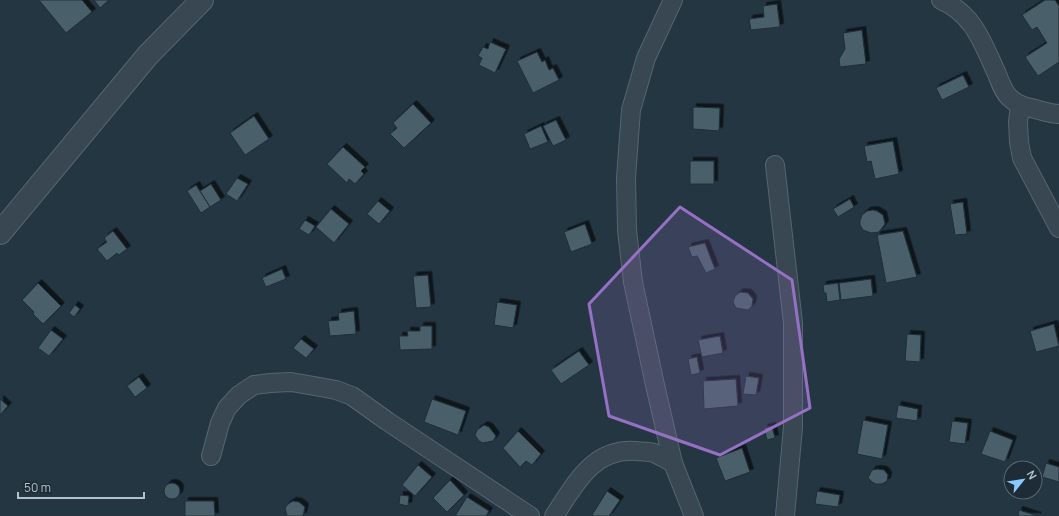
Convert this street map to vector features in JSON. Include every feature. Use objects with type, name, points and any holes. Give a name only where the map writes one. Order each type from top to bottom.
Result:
[{"type":"street","points":[[0,233],[148,56],[202,0]]},
{"type":"street","points":[[673,0],[646,58],[631,110],[626,178],[628,230],[633,282],[673,463],[694,516]]},
{"type":"street","points":[[941,0],[952,4],[963,14],[976,30],[1009,98],[1020,105],[1052,114],[1059,114]]},
{"type":"street","points":[[1020,105],[1018,122],[1019,142],[1022,158],[1059,228]]},
{"type":"street","points":[[775,165],[793,323],[793,427],[785,516]]},
{"type":"street","points":[[211,456],[220,423],[227,408],[239,395],[254,385],[291,382],[336,390],[352,396],[530,516]]},
{"type":"street","points":[[554,516],[584,472],[595,462],[610,454],[621,451],[653,453],[673,463]]},
{"type":"highlighted area","points":[[680,207],[792,280],[810,408],[720,455],[609,416],[589,304]]},
{"type":"building","points":[[39,0],[82,0],[92,12],[66,33]]},
{"type":"building","points":[[94,0],[109,0],[100,8]]},
{"type":"building","points":[[1045,0],[1055,0],[1059,6],[1059,62],[1038,76],[1025,57],[1047,43],[1037,27],[1032,30],[1022,15]]},
{"type":"building","points":[[777,4],[780,27],[751,30],[749,19],[764,17],[763,6]]},
{"type":"building","points":[[862,30],[866,64],[840,67],[839,59],[845,49],[843,33]]},
{"type":"building","points":[[490,42],[506,49],[495,73],[479,65],[482,58],[478,56],[483,47],[488,49]]},
{"type":"building","points":[[537,52],[542,62],[545,60],[549,70],[553,68],[559,80],[533,93],[517,61]]},
{"type":"building","points":[[963,75],[969,87],[942,100],[936,88]]},
{"type":"building","points":[[413,104],[431,123],[404,148],[390,134],[397,128],[393,123]]},
{"type":"building","points":[[693,107],[720,108],[719,131],[693,129]]},
{"type":"building","points":[[254,116],[269,139],[245,155],[230,133]]},
{"type":"building","points":[[556,120],[566,140],[553,146],[543,126]]},
{"type":"building","points":[[541,126],[548,142],[530,149],[524,134]]},
{"type":"building","points":[[893,141],[899,174],[875,179],[871,161],[867,162],[864,146]]},
{"type":"building","points":[[343,147],[365,167],[361,171],[364,174],[355,184],[349,179],[347,183],[327,164]]},
{"type":"building","points":[[690,161],[714,161],[714,184],[690,184]]},
{"type":"building","points":[[237,178],[248,184],[237,201],[226,194]]},
{"type":"building","points":[[211,184],[221,200],[210,207],[200,191]]},
{"type":"building","points":[[196,185],[210,207],[201,213],[187,191]]},
{"type":"building","points":[[850,199],[854,207],[838,217],[833,209]]},
{"type":"building","points":[[378,201],[390,211],[379,224],[367,214]]},
{"type":"building","points":[[963,202],[967,234],[955,235],[950,204]]},
{"type":"building","points":[[331,209],[349,224],[334,243],[316,227]]},
{"type":"building","points":[[873,210],[883,215],[885,224],[879,232],[871,233],[863,230],[860,225],[860,220],[862,215],[867,211]]},
{"type":"building","points":[[305,220],[315,226],[309,235],[299,229]]},
{"type":"building","points":[[585,224],[592,244],[571,252],[564,232]]},
{"type":"building","points":[[113,231],[127,249],[119,255],[117,253],[107,261],[97,249],[107,242],[104,238]]},
{"type":"building","points":[[903,231],[917,277],[886,283],[877,235]]},
{"type":"building","points":[[705,243],[715,269],[706,273],[697,256],[692,257],[688,247]]},
{"type":"building","points":[[282,269],[286,279],[266,287],[262,278]]},
{"type":"building","points":[[428,275],[431,307],[416,308],[413,276]]},
{"type":"building","points":[[871,279],[873,296],[841,300],[839,283]]},
{"type":"building","points":[[38,283],[61,306],[43,324],[22,300]]},
{"type":"building","points":[[838,283],[840,300],[827,302],[823,285]]},
{"type":"building","points":[[740,292],[748,293],[753,299],[752,306],[748,310],[736,308],[733,302],[735,296]]},
{"type":"building","points":[[497,302],[517,305],[513,328],[494,325]]},
{"type":"building","points":[[75,305],[80,309],[74,317],[69,313]]},
{"type":"building","points":[[354,311],[356,334],[330,336],[328,321],[339,320],[338,313]]},
{"type":"building","points":[[1054,324],[1059,346],[1036,352],[1030,331]]},
{"type":"building","points":[[420,326],[432,326],[432,349],[400,350],[399,336],[408,336],[407,331],[420,331]]},
{"type":"building","points":[[51,330],[63,339],[49,356],[38,348]]},
{"type":"building","points":[[907,334],[921,335],[920,362],[905,361]]},
{"type":"building","points":[[720,336],[723,353],[702,357],[698,340]]},
{"type":"building","points":[[301,339],[314,349],[306,358],[293,348]]},
{"type":"building","points":[[579,351],[589,365],[561,384],[551,370]]},
{"type":"building","points":[[697,357],[700,373],[691,375],[688,359]]},
{"type":"building","points":[[746,376],[759,378],[756,395],[743,394]]},
{"type":"building","points":[[139,377],[147,388],[135,397],[127,386]]},
{"type":"building","points":[[736,379],[738,406],[704,409],[703,381]]},
{"type":"building","points":[[0,399],[8,406],[0,415]]},
{"type":"building","points":[[432,399],[466,411],[458,435],[424,422]]},
{"type":"building","points":[[898,405],[918,409],[917,421],[896,418]]},
{"type":"building","points":[[863,420],[888,425],[882,459],[857,454]]},
{"type":"building","points":[[952,421],[968,423],[965,444],[949,442]]},
{"type":"building","points":[[484,425],[489,427],[496,436],[493,441],[483,443],[479,441],[475,435],[477,430]]},
{"type":"building","points":[[772,426],[775,438],[767,440],[764,428]]},
{"type":"building","points":[[518,431],[541,454],[532,465],[526,461],[520,467],[503,448]]},
{"type":"building","points":[[990,431],[1013,440],[1006,460],[1003,461],[981,454]]},
{"type":"building","points":[[742,448],[750,472],[725,481],[716,458]]},
{"type":"building","points":[[1046,463],[1059,467],[1059,482],[1043,477]]},
{"type":"building","points":[[418,465],[432,477],[415,496],[402,485]]},
{"type":"building","points":[[872,470],[884,470],[888,475],[887,481],[882,484],[876,484],[868,478]]},
{"type":"building","points":[[450,480],[464,495],[447,512],[433,498]]},
{"type":"building","points":[[172,483],[179,488],[180,491],[175,498],[172,499],[165,494],[164,491],[169,484]]},
{"type":"building","points":[[607,491],[620,500],[609,516],[593,516],[592,515]]},
{"type":"building","points":[[817,491],[840,495],[838,507],[815,504]]},
{"type":"building","points":[[400,495],[409,496],[408,506],[399,504]]},
{"type":"building","points":[[467,497],[489,511],[486,516],[455,516]]},
{"type":"building","points":[[185,501],[214,501],[215,516],[185,516]]},
{"type":"building","points":[[293,501],[299,502],[305,507],[303,516],[287,516],[285,508]]},
{"type":"building","points":[[1019,510],[1038,516],[1018,516]]}]
